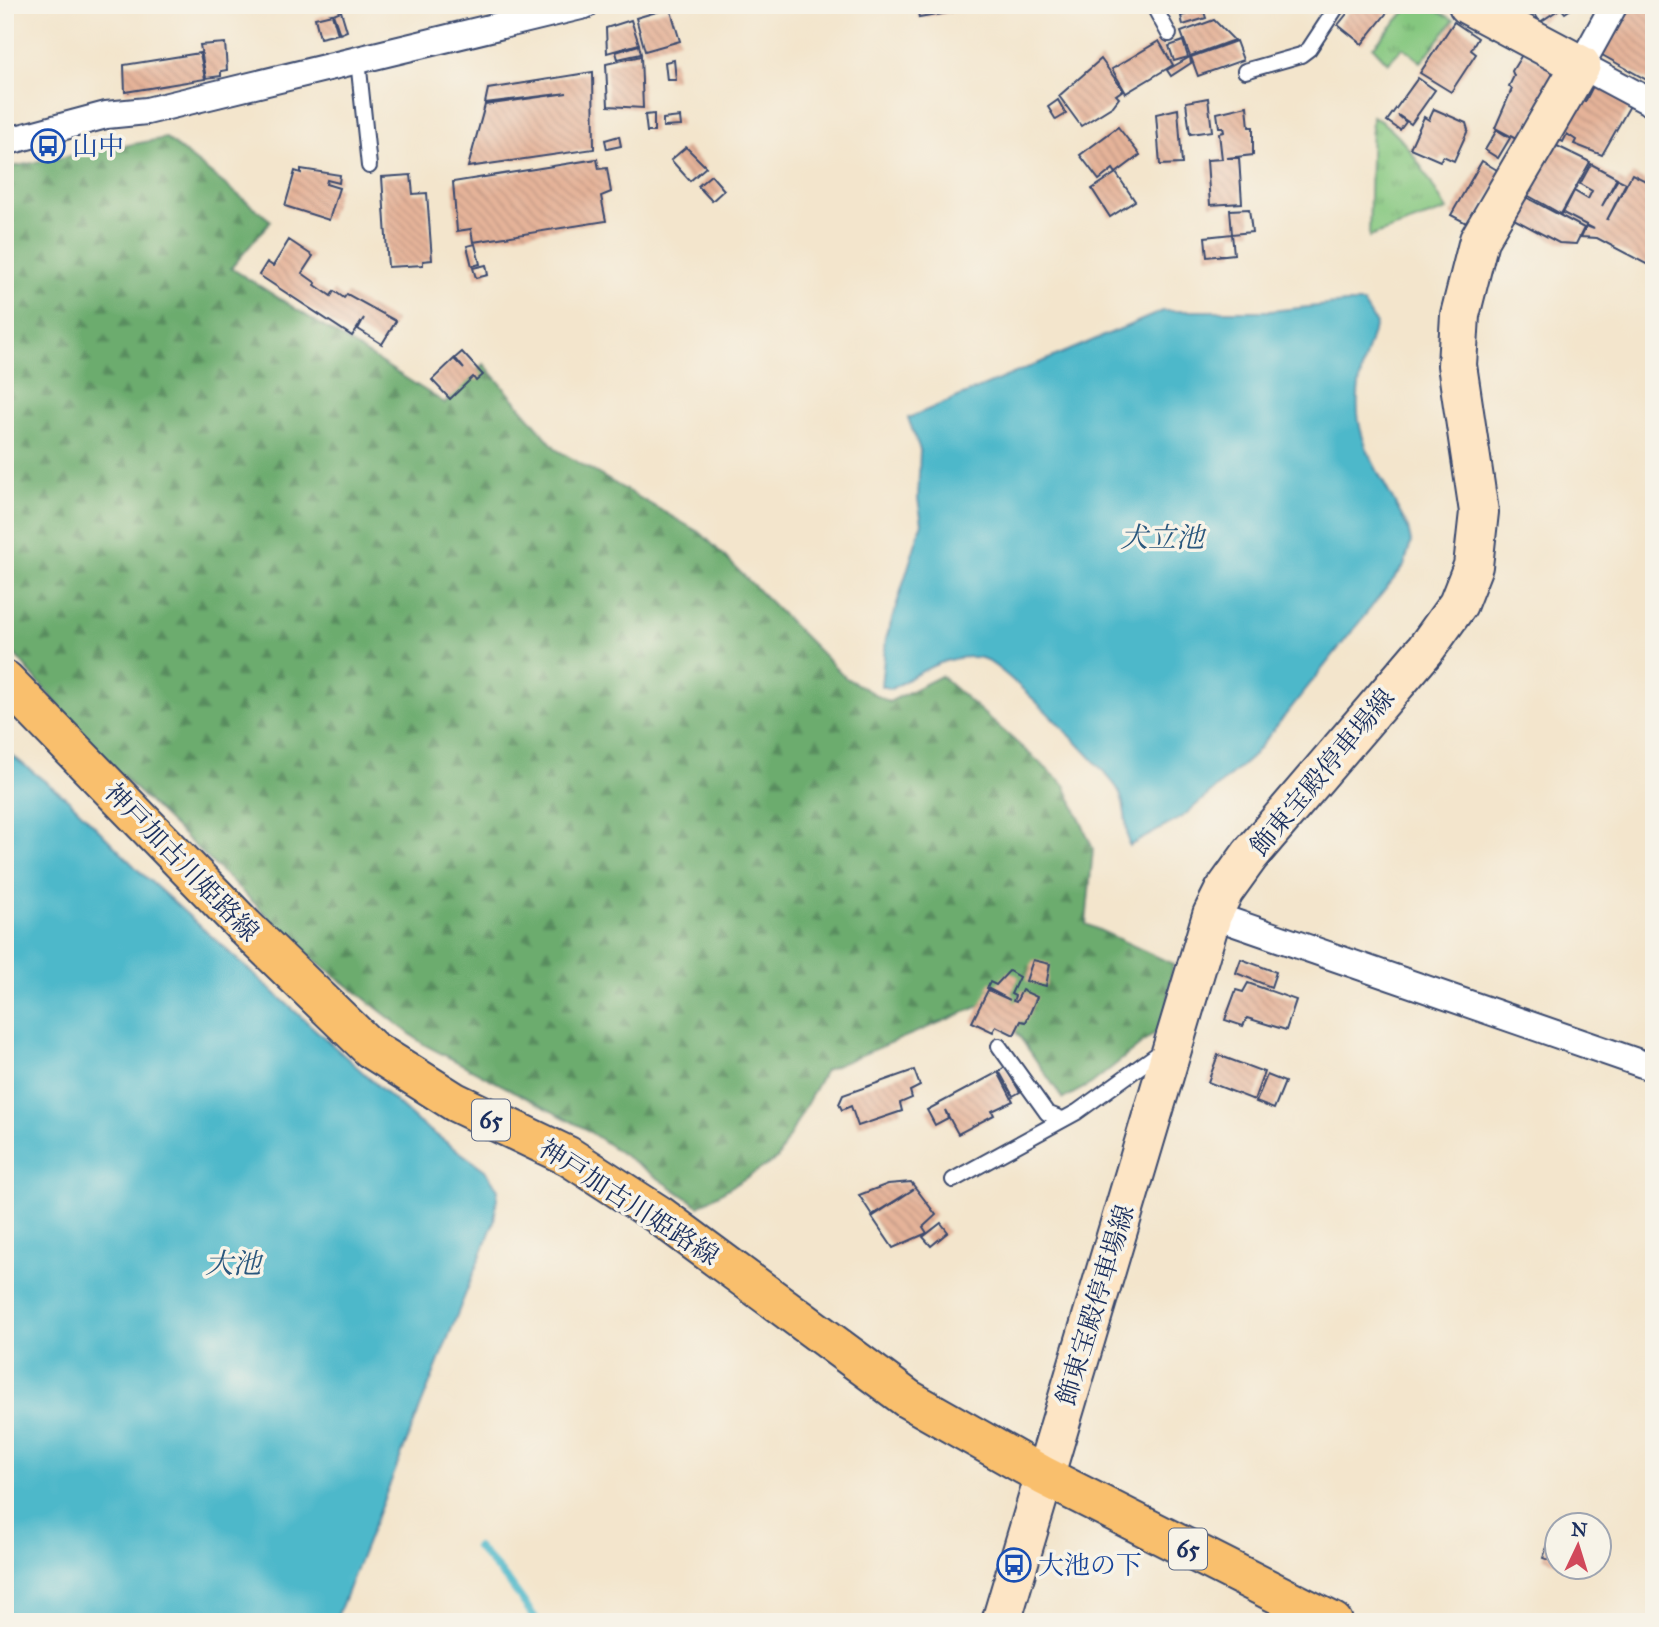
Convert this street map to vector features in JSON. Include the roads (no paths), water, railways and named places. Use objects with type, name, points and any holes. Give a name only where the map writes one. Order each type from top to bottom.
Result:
[{"type":"main road","points":[[1468,5],[1581,65]]},
{"type":"main road","name":"飾東宝殿停車場線","points":[[1001,1622],[1212,915],[1224,891],[1250,855],[1425,650],[1458,604],[1473,566],[1479,512],[1457,365],[1460,315],[1479,240],[1581,65]]},
{"type":"main road","name":"神戸加古川姫路線","points":[[5,680],[245,927],[371,1049],[455,1102],[568,1156],[659,1215],[908,1399],[1044,1476],[1333,1622]]},
{"type":"street","points":[[5,142],[106,115],[147,111],[585,5]]},
{"type":"street","points":[[1614,5],[1581,65],[1654,104]]},
{"type":"street","points":[[1212,915],[1654,1069]]},
{"type":"lane","points":[[1153,5],[1169,34]]},
{"type":"lane","points":[[1245,71],[1301,55],[1309,49],[1338,5]]},
{"type":"lane","points":[[358,60],[369,166]]},
{"type":"lane","points":[[953,1180],[1062,1119],[1174,1044]]},
{"type":"lane","points":[[999,1046],[1047,1113],[1062,1119]]},
{"type":"water","name":"犬立池","points":[[1363,303],[1376,324],[1359,386],[1358,409],[1368,451],[1408,528],[1411,542],[1404,566],[1251,758],[1181,818],[1129,846],[1120,794],[1108,776],[1009,677],[981,658],[945,661],[891,689],[881,686],[886,639],[922,523],[918,499],[920,450],[908,418],[1163,311],[1271,311]]},
{"type":"water","name":"大池","points":[[5,750],[70,801],[140,872],[418,1122],[485,1170],[498,1189],[494,1222],[335,1622],[5,1622]]},
{"type":"waterway","points":[[477,1547],[509,1582],[538,1622]]},
{"type":"place","name":"山中","points":[[48,146]]},
{"type":"place","name":"大池の下","points":[[1014,1565]]}]
